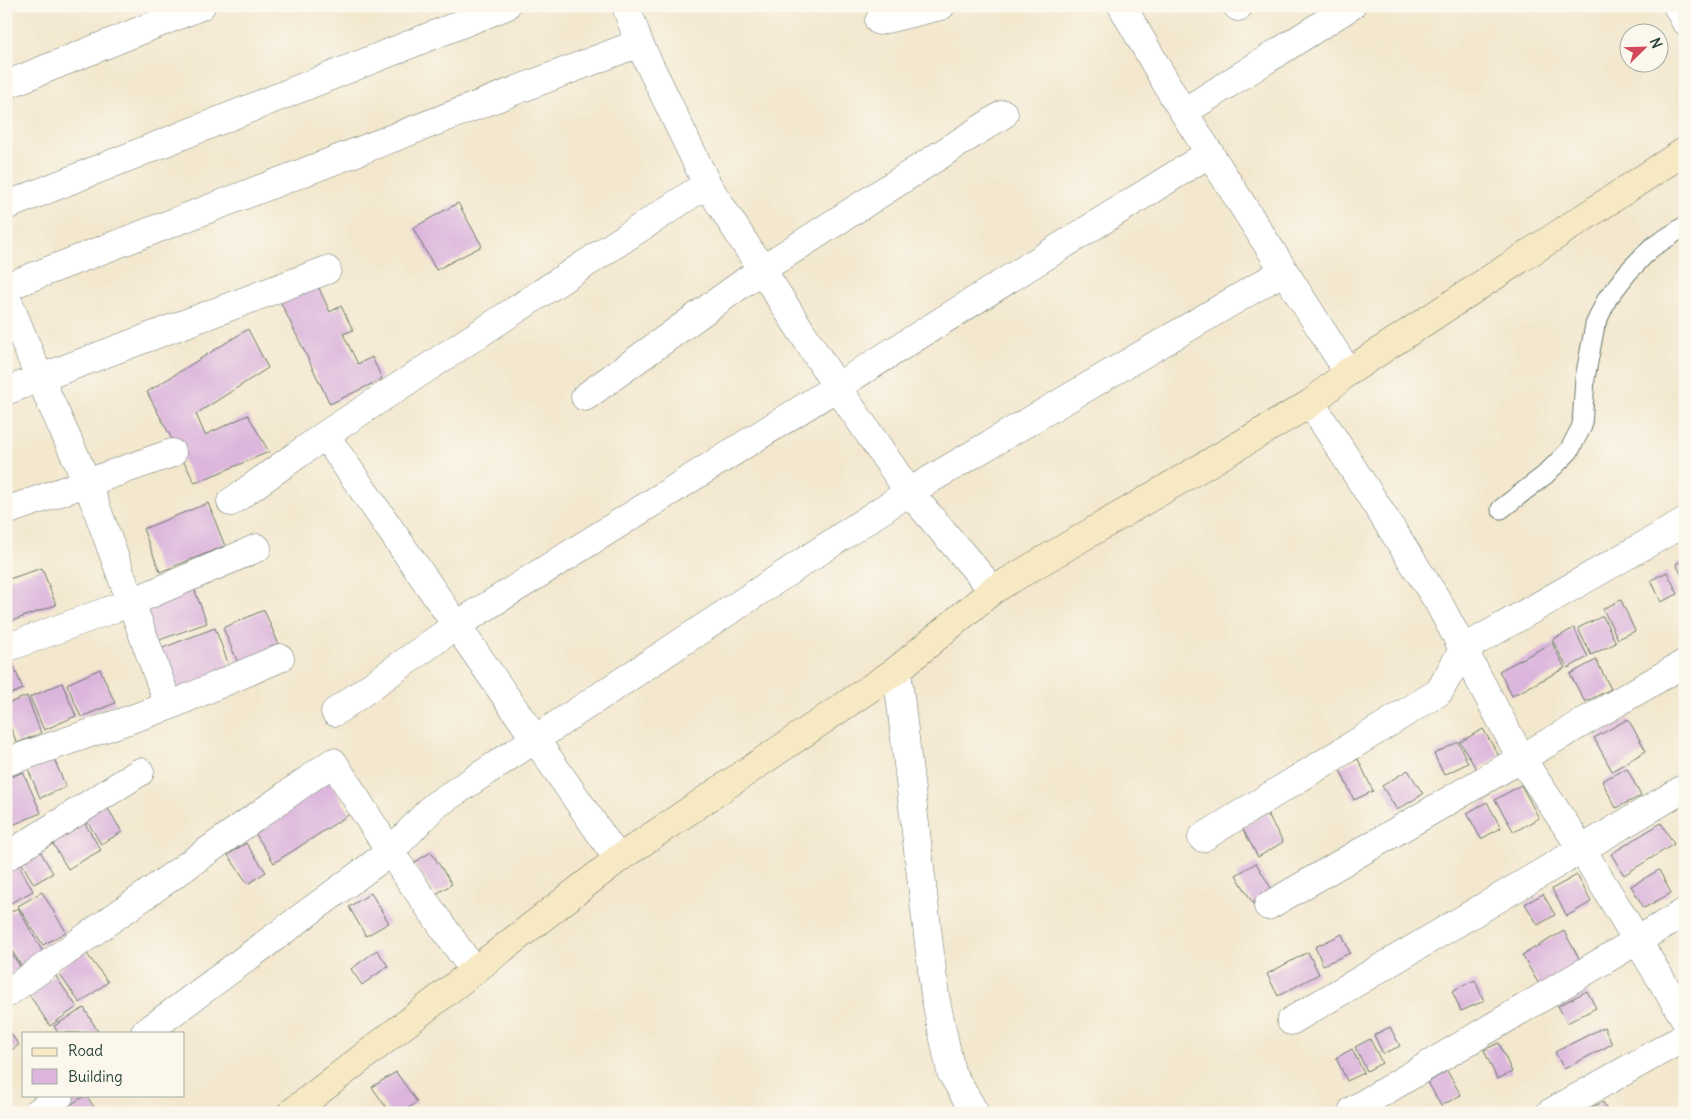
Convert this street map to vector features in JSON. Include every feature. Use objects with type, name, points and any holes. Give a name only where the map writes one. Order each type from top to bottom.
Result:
[{"type":"street","points":[[6,85],[201,6]]},
{"type":"street","points":[[6,206],[506,6]]},
{"type":"street","points":[[626,6],[639,43],[707,184],[838,387],[909,492],[994,590]]},
{"type":"street","points":[[878,21],[941,6]]},
{"type":"street","points":[[1122,6],[1184,112],[1348,372]]},
{"type":"street","points":[[1184,112],[1351,6]]},
{"type":"street","points":[[1677,6],[1685,21]]},
{"type":"street","points":[[6,287],[639,43]]},
{"type":"street","points":[[585,398],[762,270],[1004,114]]},
{"type":"street","points":[[291,1113],[618,859],[897,670],[994,590],[1312,403],[1348,372],[1685,151]]},
{"type":"street","points":[[335,712],[457,625],[1210,153]]},
{"type":"street","points":[[231,502],[324,435],[707,184]]},
{"type":"street","points":[[6,391],[327,270]]},
{"type":"street","points":[[146,1032],[390,852],[434,806],[909,492],[1284,271]]},
{"type":"street","points":[[6,296],[40,379],[87,482],[169,706]]},
{"type":"street","points":[[1312,403],[1437,600],[1520,758],[1581,848],[1685,1019]]},
{"type":"street","points":[[324,435],[618,859]]},
{"type":"street","points":[[6,512],[172,453]]},
{"type":"street","points":[[1202,838],[1438,692],[1463,649],[1685,522]]},
{"type":"street","points":[[6,648],[132,602],[256,548]]},
{"type":"street","points":[[6,762],[169,706],[280,658]]},
{"type":"street","points":[[1268,906],[1685,662]]},
{"type":"street","points":[[897,670],[935,996],[951,1072],[975,1113]]},
{"type":"street","points":[[6,994],[333,762],[390,852],[474,971]]},
{"type":"street","points":[[6,857],[140,772]]},
{"type":"street","points":[[1291,1021],[1685,788]]},
{"type":"street","points":[[1353,1110],[1685,912]]},
{"type":"street","points":[[1550,1113],[1685,1036]]},
{"type":"street","points":[[37,1113],[59,1096]]},
{"type":"lane","points":[[1501,509],[1545,475],[1569,451],[1582,426],[1585,378],[1595,326],[1607,299],[1628,272],[1651,248],[1685,226]]},
{"type":"building","points":[[458,203],[482,246],[436,270],[413,228]]},
{"type":"building","points":[[317,284],[330,312],[341,306],[353,330],[343,334],[358,364],[372,357],[382,379],[330,404],[280,301]]},
{"type":"building","points":[[248,329],[268,368],[196,414],[205,435],[248,415],[269,452],[195,483],[147,392]]},
{"type":"building","points":[[208,503],[225,546],[160,572],[143,529]]},
{"type":"building","points":[[1685,559],[1685,582],[1676,564]]},
{"type":"building","points":[[42,568],[56,605],[6,623],[6,580]]},
{"type":"building","points":[[1667,572],[1678,594],[1661,602],[1651,580]]},
{"type":"building","points":[[194,588],[207,623],[154,642],[141,608]]},
{"type":"building","points":[[1621,600],[1635,631],[1618,639],[1603,609]]},
{"type":"building","points":[[264,610],[280,647],[239,665],[223,628]]},
{"type":"building","points":[[1603,616],[1616,643],[1591,655],[1578,628]]},
{"type":"building","points":[[215,628],[230,668],[172,691],[157,650]]},
{"type":"building","points":[[1574,628],[1588,657],[1568,668],[1552,640]]},
{"type":"building","points":[[1552,643],[1565,668],[1512,696],[1499,671]]},
{"type":"building","points":[[10,657],[23,689],[6,696],[6,658]]},
{"type":"building","points":[[1596,660],[1611,689],[1585,702],[1570,674]]},
{"type":"building","points":[[100,669],[115,703],[81,717],[67,684]]},
{"type":"building","points":[[62,683],[76,716],[44,730],[30,697]]},
{"type":"building","points":[[27,696],[41,733],[17,743],[6,717],[6,704]]},
{"type":"building","points":[[1628,719],[1646,751],[1612,771],[1594,738]]},
{"type":"building","points":[[1483,729],[1499,756],[1477,770],[1460,742]]},
{"type":"building","points":[[1458,742],[1468,763],[1444,775],[1434,754]]},
{"type":"building","points":[[54,759],[66,787],[40,798],[28,769]]},
{"type":"building","points":[[1358,759],[1373,791],[1354,800],[1339,768]]},
{"type":"building","points":[[1627,768],[1641,796],[1616,808],[1602,781]]},
{"type":"building","points":[[1408,770],[1423,794],[1397,810],[1382,786]]},
{"type":"building","points":[[23,772],[41,813],[8,827],[6,824],[6,779]]},
{"type":"building","points":[[328,779],[350,814],[274,863],[252,828]]},
{"type":"building","points":[[1521,785],[1539,818],[1514,832],[1495,800]]},
{"type":"building","points":[[103,800],[122,832],[101,844],[82,813]]},
{"type":"building","points":[[1487,802],[1501,828],[1481,839],[1467,813]]},
{"type":"building","points":[[1267,813],[1283,842],[1258,857],[1242,828]]},
{"type":"building","points":[[79,814],[101,850],[68,869],[47,834]]},
{"type":"building","points":[[1661,823],[1674,844],[1624,875],[1611,854]]},
{"type":"building","points":[[246,843],[266,872],[248,884],[228,855]]},
{"type":"building","points":[[37,846],[53,873],[34,884],[18,857]]},
{"type":"building","points":[[431,852],[452,884],[436,894],[414,863]]},
{"type":"building","points":[[16,860],[33,891],[9,904],[6,899],[6,865]]},
{"type":"building","points":[[1256,863],[1275,895],[1255,907],[1236,875]]},
{"type":"building","points":[[1659,870],[1671,893],[1644,908],[1631,886]]},
{"type":"building","points":[[1577,875],[1591,902],[1567,916],[1552,889]]},
{"type":"building","points":[[42,892],[66,932],[43,945],[18,906]]},
{"type":"building","points":[[371,893],[389,923],[366,936],[349,907]]},
{"type":"building","points":[[1543,894],[1555,915],[1538,925],[1525,904]]},
{"type":"building","points":[[18,908],[44,954],[22,967],[6,941],[6,915]]},
{"type":"building","points":[[1564,931],[1581,962],[1540,986],[1522,955]]},
{"type":"building","points":[[1342,934],[1350,953],[1323,965],[1315,947]]},
{"type":"building","points":[[6,945],[21,968],[6,977]]},
{"type":"building","points":[[84,950],[108,982],[80,1003],[57,971]]},
{"type":"building","points":[[377,950],[388,966],[362,985],[351,969]]},
{"type":"building","points":[[1308,952],[1319,974],[1278,996],[1267,974]]},
{"type":"building","points":[[55,975],[77,1007],[50,1026],[28,993]]},
{"type":"building","points":[[1475,980],[1484,1001],[1461,1011],[1452,991]]},
{"type":"building","points":[[1587,991],[1596,1008],[1567,1023],[1558,1006]]},
{"type":"building","points":[[84,1008],[98,1032],[57,1032],[54,1026]]},
{"type":"building","points":[[6,1027],[19,1045],[6,1053]]},
{"type":"building","points":[[1390,1027],[1400,1046],[1383,1054],[1374,1035]]},
{"type":"building","points":[[1604,1027],[1612,1044],[1564,1069],[1555,1052]]},
{"type":"building","points":[[1370,1039],[1382,1063],[1367,1071],[1355,1047]]},
{"type":"building","points":[[1499,1043],[1512,1072],[1497,1079],[1484,1050]]},
{"type":"building","points":[[1352,1049],[1364,1073],[1347,1081],[1336,1058]]},
{"type":"building","points":[[1447,1071],[1461,1095],[1441,1106],[1428,1082]]},
{"type":"building","points":[[396,1072],[417,1102],[402,1113],[390,1113],[372,1087]]},
{"type":"building","points":[[87,1096],[98,1113],[71,1113],[67,1107]]},
{"type":"building","points":[[1603,1102],[1608,1113],[1585,1113],[1584,1111]]}]
